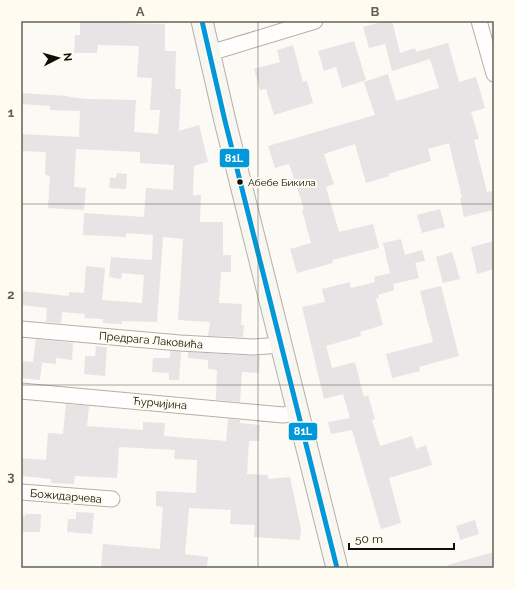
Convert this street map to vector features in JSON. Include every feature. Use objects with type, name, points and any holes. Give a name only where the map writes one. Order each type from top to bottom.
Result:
[{"type":"street","points":[[202,21],[337,568]]},
{"type":"street","points":[[210,53],[315,21]]},
{"type":"street","points":[[480,21],[494,74]]},
{"type":"street","name":"Предрага Лаковића","points":[[21,328],[180,343],[253,347],[281,345]]},
{"type":"street","name":"Ћурчијина","points":[[21,391],[283,415],[298,413]]},
{"type":"street","name":"Божидарчева","points":[[21,492],[112,499]]},
{"type":"building","points":[[80,21],[121,21],[121,23],[165,24],[165,51],[176,51],[175,89],[181,89],[179,131],[199,125],[208,162],[194,166],[193,195],[201,195],[200,222],[223,222],[223,255],[231,255],[231,272],[221,272],[219,303],[242,304],[241,325],[244,325],[243,337],[208,336],[210,322],[178,320],[183,239],[163,237],[157,322],[122,321],[122,324],[103,323],[103,319],[84,318],[85,314],[62,312],[61,323],[46,322],[47,308],[21,305],[21,291],[69,296],[69,292],[84,293],[86,266],[105,268],[102,300],[142,303],[144,275],[122,273],[121,279],[109,277],[111,257],[152,260],[153,235],[126,233],[126,237],[83,235],[84,213],[144,217],[146,188],[173,190],[174,165],[140,163],[140,152],[76,149],[74,187],[86,188],[84,210],[48,208],[50,176],[45,175],[46,152],[21,151],[21,134],[79,137],[80,111],[50,110],[50,106],[21,104],[21,93],[89,99],[136,100],[134,132],[158,134],[160,110],[150,110],[152,78],[137,77],[139,46],[98,45],[97,53],[74,53],[75,35],[80,35]]},
{"type":"building","points":[[385,21],[392,21],[400,53],[415,48],[416,52],[448,43],[459,82],[476,77],[485,108],[471,112],[479,139],[474,140],[487,192],[492,191],[494,210],[464,217],[460,198],[462,198],[449,143],[428,149],[431,161],[388,174],[389,176],[366,183],[355,144],[324,154],[334,184],[326,187],[339,232],[373,224],[379,248],[332,260],[333,263],[297,273],[290,249],[311,243],[302,210],[304,209],[289,164],[275,168],[268,146],[375,115],[364,82],[388,74],[396,101],[439,88],[430,59],[392,71],[385,44],[369,48],[363,27]]},
{"type":"building","points":[[354,41],[366,80],[342,88],[336,67],[324,71],[318,51]]},
{"type":"building","points":[[293,45],[303,82],[307,81],[313,103],[274,115],[266,89],[260,90],[254,69],[280,62],[277,50]]},
{"type":"building","points":[[117,173],[127,174],[126,189],[109,188],[110,177],[116,178]]},
{"type":"building","points":[[440,209],[445,227],[422,233],[417,215]]},
{"type":"building","points":[[401,239],[405,255],[422,250],[425,261],[415,263],[419,278],[393,284],[394,290],[378,295],[379,298],[376,299],[383,325],[360,332],[361,336],[326,346],[332,368],[355,362],[364,397],[368,395],[375,419],[372,420],[380,446],[412,436],[416,449],[426,445],[432,465],[389,478],[401,523],[381,529],[352,430],[331,434],[328,422],[350,418],[343,394],[324,399],[302,307],[325,302],[322,289],[350,282],[351,288],[375,282],[374,277],[390,273],[383,243]]},
{"type":"building","points":[[494,241],[494,269],[477,274],[471,247]]},
{"type":"building","points":[[452,252],[460,279],[443,283],[436,257]]},
{"type":"building","points":[[441,286],[459,356],[419,367],[420,371],[392,378],[386,354],[433,342],[420,291]]},
{"type":"building","points":[[36,339],[73,343],[72,360],[56,358],[56,364],[35,362],[42,363],[40,380],[21,378],[21,361],[33,362]]},
{"type":"building","points":[[96,346],[107,347],[105,376],[84,374],[85,356],[95,356]]},
{"type":"building","points":[[170,351],[181,352],[179,380],[169,380],[169,373],[152,372],[153,358],[170,358]]},
{"type":"building","points":[[188,352],[260,356],[259,373],[242,372],[240,402],[216,400],[217,370],[208,369],[208,360],[188,358]]},
{"type":"building","points":[[66,404],[89,406],[87,426],[143,430],[143,422],[165,423],[164,436],[226,441],[228,419],[240,420],[240,423],[260,425],[259,441],[249,441],[247,474],[268,475],[268,479],[290,477],[301,529],[300,540],[254,537],[255,525],[230,524],[231,510],[189,508],[185,554],[208,557],[207,568],[101,568],[103,544],[160,549],[163,507],[156,506],[156,491],[196,493],[197,460],[174,459],[175,450],[119,447],[117,478],[75,476],[74,484],[51,483],[51,479],[21,476],[21,458],[46,460],[48,433],[63,434]]},
{"type":"building","points":[[76,512],[94,513],[92,534],[67,532],[68,519],[76,519]]},
{"type":"building","points":[[25,514],[41,514],[40,532],[21,532],[21,516],[25,516]]},
{"type":"building","points":[[475,520],[479,534],[460,540],[456,526]]},
{"type":"building","points":[[494,552],[494,568],[449,568],[448,565]]},
{"type":"transit line","name":"81L","points":[[202,21],[225,121],[337,568]]},
{"type":"place","name":"Абебе Бикила","points":[[240,182]]}]
